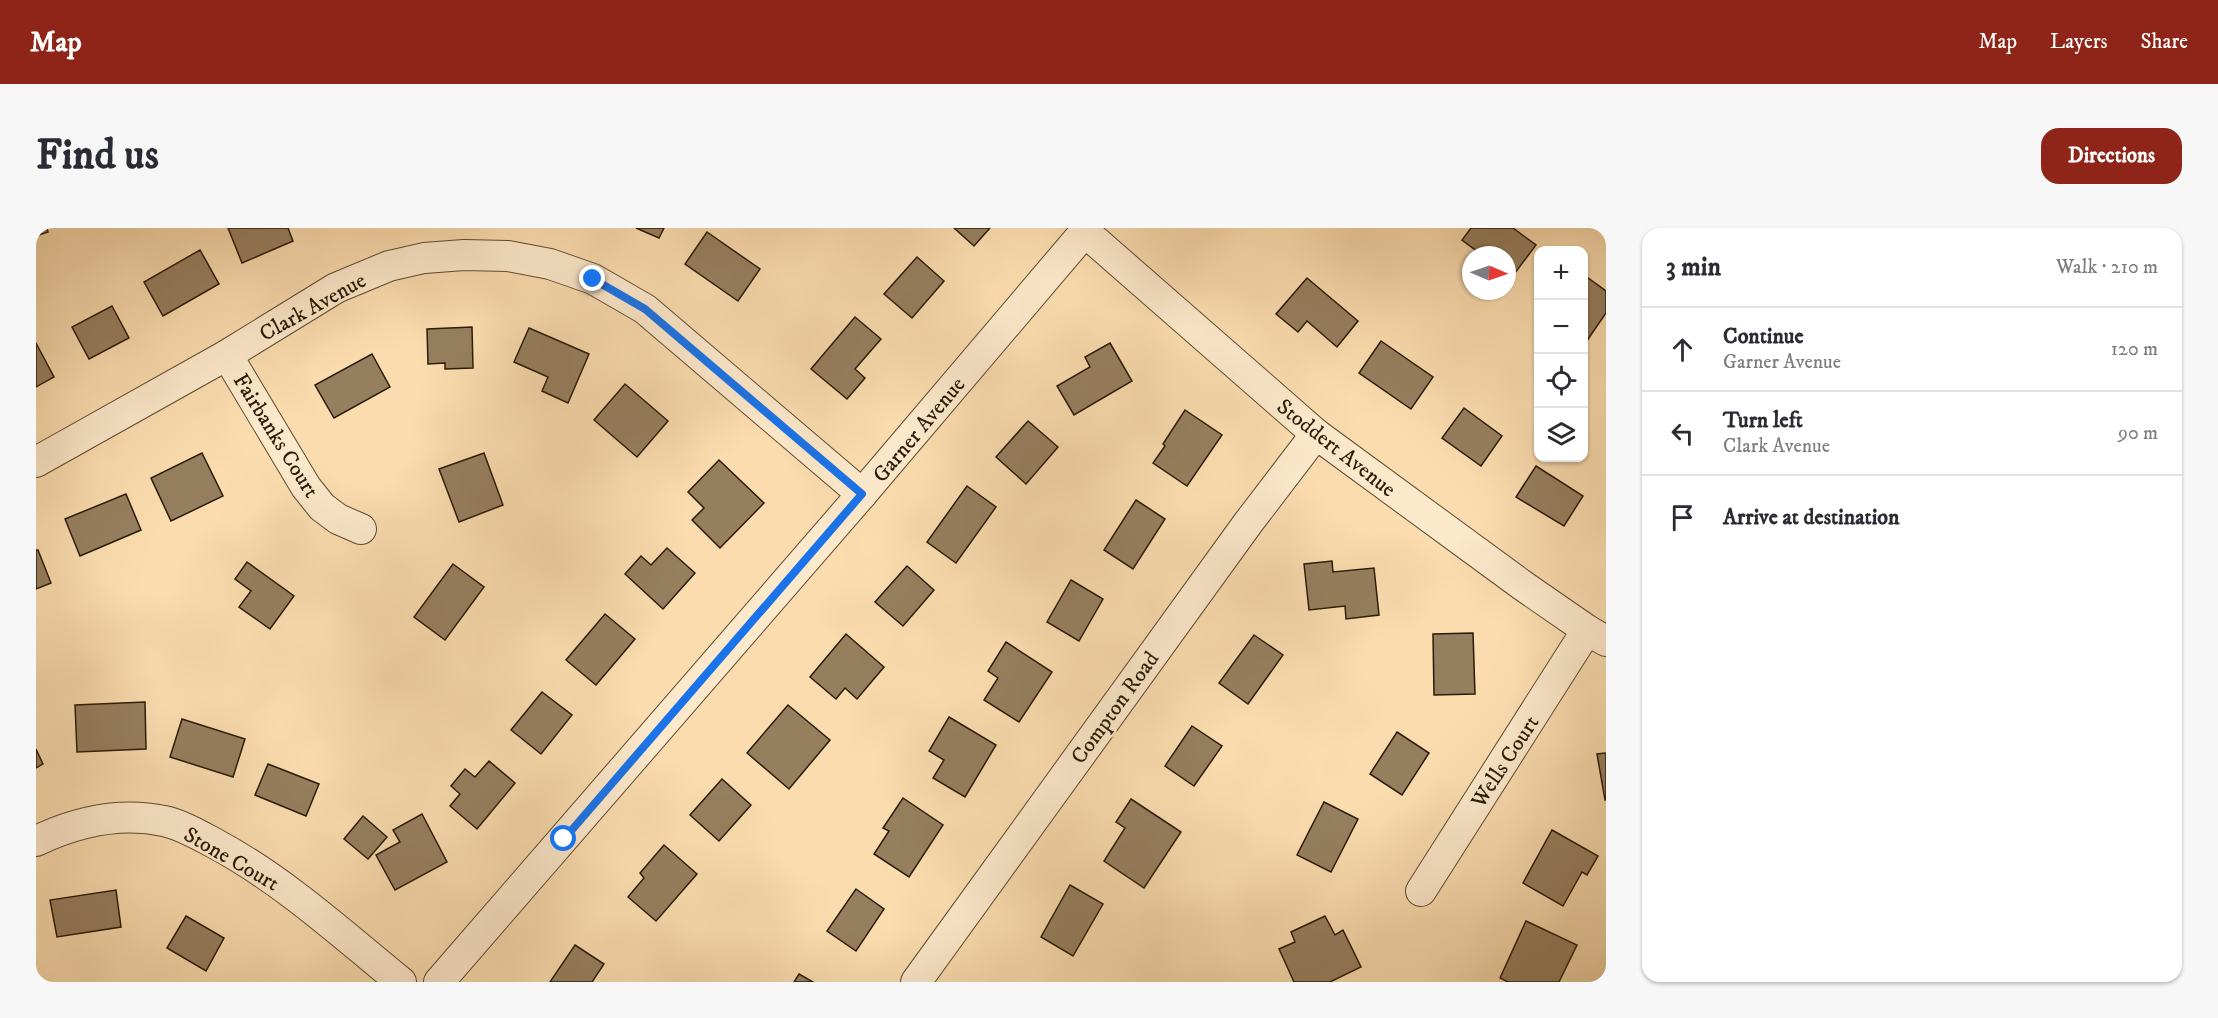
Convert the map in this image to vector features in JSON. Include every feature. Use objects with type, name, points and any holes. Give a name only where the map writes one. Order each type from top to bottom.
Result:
[{"type":"street","name":"Stoddert Avenue","points":[[1087,230],[1316,434],[1596,636]]},
{"type":"street","name":"Garner Avenue","points":[[439,982],[862,494],[1087,230]]},
{"type":"street","name":"Clark Avenue","points":[[36,462],[227,355],[336,288],[388,266],[424,258],[465,255],[508,256],[550,264],[593,279],[645,309],[862,494]]},
{"type":"street","name":"Fairbanks Court","points":[[227,355],[306,486],[322,507],[338,519],[361,529]]},
{"type":"street","name":"Compton Road","points":[[915,982],[1248,523],[1316,434]]},
{"type":"street","name":"Wells Court","points":[[1421,891],[1596,636]]},
{"type":"street","name":"Stone Court","points":[[36,841],[63,828],[109,819],[164,821],[190,830],[233,854],[306,903],[401,982]]},
{"type":"building","points":[[36,228],[47,228],[48,232],[36,236]]},
{"type":"building","points":[[228,228],[288,228],[293,241],[242,263]]},
{"type":"building","points":[[636,228],[664,228],[659,238]]},
{"type":"building","points":[[954,228],[990,228],[974,246]]},
{"type":"building","points":[[1471,228],[1513,228],[1536,245],[1516,272],[1516,246],[1470,246],[1462,240]]},
{"type":"building","points":[[707,232],[760,269],[738,301],[685,264]]},
{"type":"building","points":[[200,250],[219,284],[163,316],[144,282]]},
{"type":"building","points":[[917,257],[944,281],[912,318],[884,294]]},
{"type":"building","points":[[1307,278],[1358,321],[1337,347],[1307,321],[1298,332],[1276,314]]},
{"type":"building","points":[[1588,278],[1606,291],[1606,313],[1588,339]]},
{"type":"building","points":[[112,306],[129,338],[89,359],[72,327]]},
{"type":"building","points":[[855,317],[881,339],[855,369],[865,378],[847,399],[811,369]]},
{"type":"building","points":[[472,327],[473,368],[445,369],[445,363],[428,364],[427,329]]},
{"type":"building","points":[[529,328],[589,354],[568,403],[542,391],[548,377],[514,362]]},
{"type":"building","points":[[1381,341],[1433,377],[1411,409],[1359,373]]},
{"type":"building","points":[[36,343],[54,377],[36,387]]},
{"type":"building","points":[[1110,343],[1132,381],[1074,415],[1057,386],[1090,367],[1085,357]]},
{"type":"building","points":[[372,354],[390,387],[334,418],[315,385]]},
{"type":"building","points":[[625,384],[668,421],[637,457],[594,420]]},
{"type":"building","points":[[1464,408],[1502,436],[1481,466],[1442,438]]},
{"type":"building","points":[[1185,410],[1222,435],[1187,486],[1153,463]]},
{"type":"building","points":[[1028,421],[1058,447],[1026,484],[996,457]]},
{"type":"building","points":[[202,453],[223,496],[171,521],[151,478]]},
{"type":"building","points":[[484,453],[503,505],[459,522],[439,469]]},
{"type":"building","points":[[719,460],[764,503],[720,548],[692,520],[704,508],[688,492]]},
{"type":"building","points":[[1536,466],[1583,496],[1564,526],[1516,497]]},
{"type":"building","points":[[967,486],[996,507],[956,563],[927,542]]},
{"type":"building","points":[[126,494],[141,530],[80,556],[65,519]]},
{"type":"building","points":[[1136,500],[1165,519],[1133,569],[1104,550]]},
{"type":"building","points":[[667,548],[695,573],[663,609],[625,574],[641,556],[651,565]]},
{"type":"building","points":[[36,550],[38,550],[51,583],[36,589]]},
{"type":"building","points":[[1332,561],[1333,572],[1374,568],[1379,615],[1346,619],[1345,606],[1309,610],[1304,564]]},
{"type":"building","points":[[247,562],[294,596],[270,629],[239,607],[251,591],[235,579]]},
{"type":"building","points":[[453,564],[484,587],[445,640],[414,617]]},
{"type":"building","points":[[907,566],[934,590],[903,626],[875,602]]},
{"type":"building","points":[[1071,580],[1103,599],[1079,641],[1047,622]]},
{"type":"building","points":[[605,614],[635,639],[596,685],[566,660]]},
{"type":"building","points":[[1473,633],[1475,694],[1434,695],[1433,634]]},
{"type":"building","points":[[846,634],[884,667],[857,699],[845,688],[836,699],[810,677]]},
{"type":"building","points":[[1254,635],[1283,655],[1248,704],[1219,683]]},
{"type":"building","points":[[1006,642],[1052,672],[1019,722],[984,700],[998,678],[988,671]]},
{"type":"building","points":[[542,692],[572,715],[541,754],[511,730]]},
{"type":"building","points":[[145,702],[146,749],[77,752],[75,705]]},
{"type":"building","points":[[788,705],[830,740],[789,789],[747,753]]},
{"type":"building","points":[[949,717],[996,745],[965,797],[933,778],[944,760],[929,751]]},
{"type":"building","points":[[182,719],[245,739],[233,777],[170,757]]},
{"type":"building","points":[[1192,726],[1222,746],[1194,786],[1165,766]]},
{"type":"building","points":[[1397,732],[1429,753],[1402,795],[1370,774]]},
{"type":"building","points":[[36,749],[43,764],[36,768]]},
{"type":"building","points":[[1606,753],[1606,800],[1605,800],[1597,754]]},
{"type":"building","points":[[489,761],[515,783],[477,829],[450,806],[460,794],[451,786],[465,769],[475,777]]},
{"type":"building","points":[[268,764],[319,784],[306,816],[255,795]]},
{"type":"building","points":[[722,779],[751,805],[719,841],[690,815]]},
{"type":"building","points":[[903,798],[943,825],[909,877],[874,854],[889,831],[883,828]]},
{"type":"building","points":[[1131,799],[1181,832],[1144,888],[1104,861],[1125,828],[1116,822]]},
{"type":"building","points":[[1324,802],[1358,819],[1331,872],[1297,855]]},
{"type":"building","points":[[422,814],[447,862],[395,890],[376,855],[400,842],[393,830]]},
{"type":"building","points":[[363,816],[387,837],[368,859],[344,839]]},
{"type":"building","points":[[1552,830],[1598,856],[1587,875],[1582,872],[1563,906],[1523,883]]},
{"type":"building","points":[[664,845],[697,874],[656,921],[628,897],[644,878],[640,873]]},
{"type":"building","points":[[1070,885],[1103,904],[1073,956],[1041,937]]},
{"type":"building","points":[[856,889],[884,909],[856,951],[827,931]]},
{"type":"building","points":[[116,890],[121,927],[57,937],[50,900]]},
{"type":"building","points":[[186,916],[224,938],[206,971],[167,948]]},
{"type":"building","points":[[1325,916],[1335,935],[1343,930],[1361,967],[1330,982],[1294,982],[1279,949],[1295,942],[1291,932]]},
{"type":"building","points":[[1526,921],[1577,945],[1559,982],[1508,982],[1500,978]]},
{"type":"building","points":[[575,945],[604,964],[592,982],[550,982]]},
{"type":"building","points":[[799,974],[813,982],[794,982]]},
{"type":"route","points":[[564,839],[862,494],[645,309],[593,279]]}]
